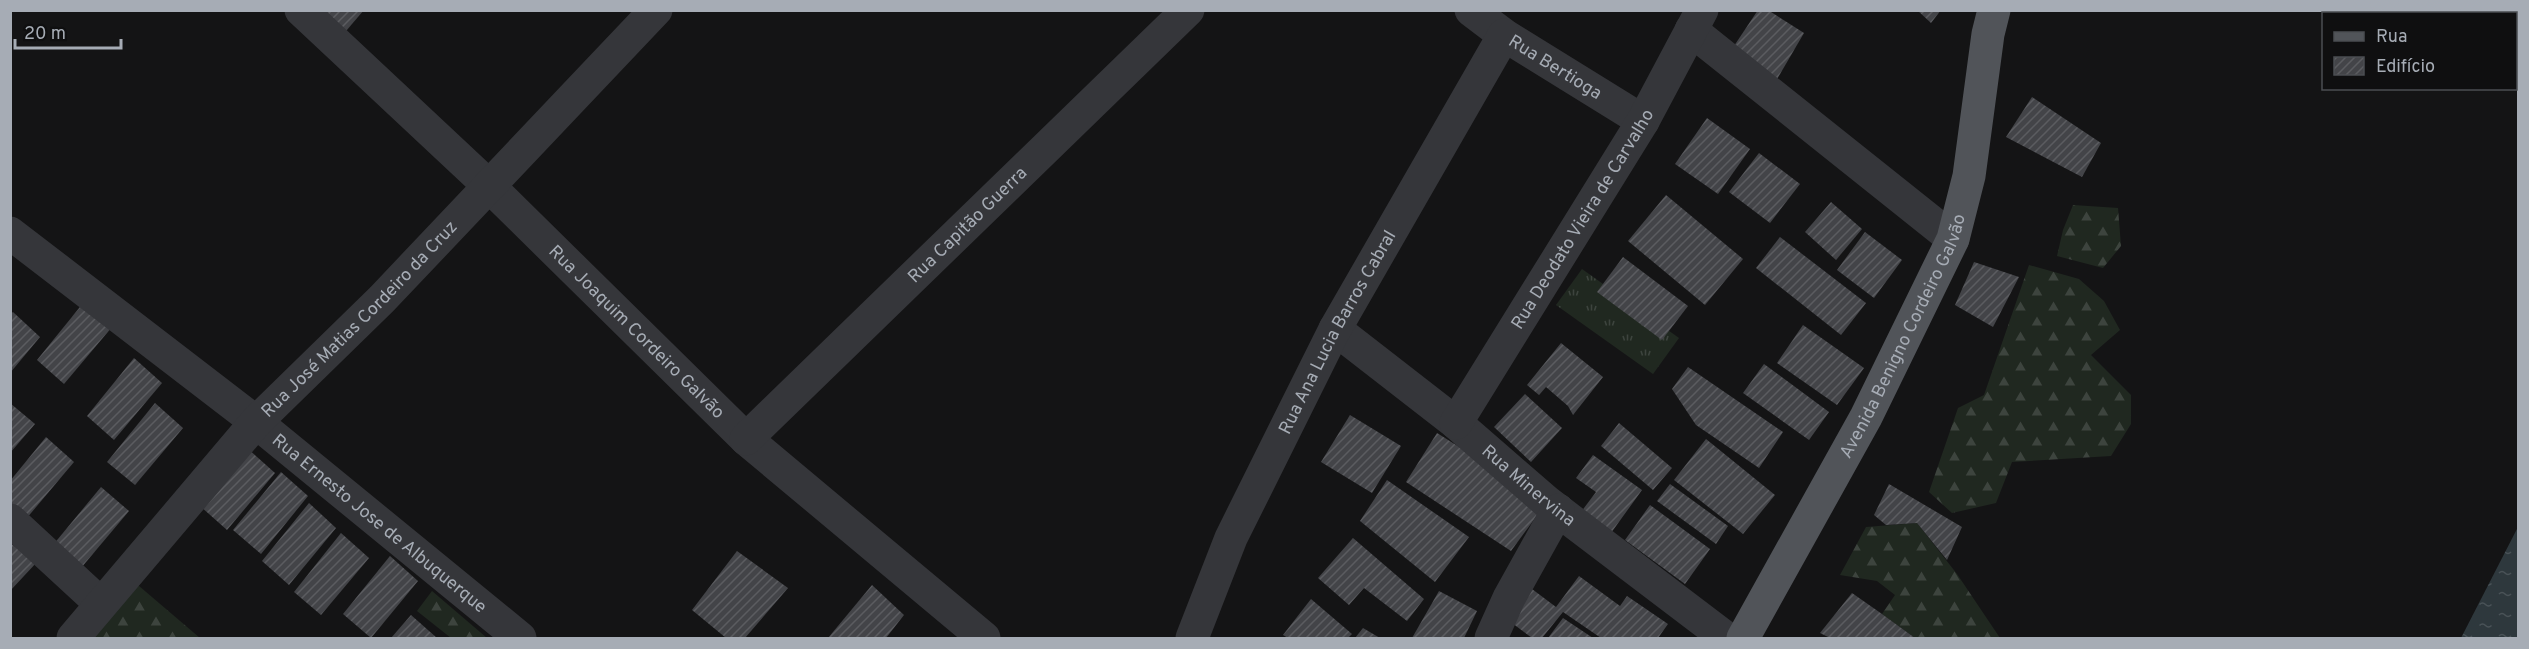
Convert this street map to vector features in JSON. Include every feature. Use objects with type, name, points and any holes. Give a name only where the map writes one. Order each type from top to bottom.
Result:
[{"type":"main road","name":"Avenida Benigno Cordeiro Galvão","points":[[1743,639],[1866,417],[1953,239],[1969,176],[1988,34],[1994,10]]},
{"type":"street","name":"Rua Joaquim Cordeiro Galvão","points":[[301,10],[489,186],[747,439],[984,639]]},
{"type":"street","name":"Rua José Matias Cordeiro da Cruz","points":[[73,639],[256,422],[382,299],[656,10]]},
{"type":"street","name":"Rua Capitão Guerra","points":[[747,439],[1184,17],[1188,10]]},
{"type":"street","name":"Rua Bertioga","points":[[1471,10],[1504,35],[1643,121]]},
{"type":"street","points":[[1696,20],[1953,239]]},
{"type":"street","name":"Rua Deodato Vieira de Carvalho","points":[[1456,423],[1643,121],[1696,20]]},
{"type":"street","name":"Rua Ana Lucia Barros Cabral","points":[[1192,639],[1232,538],[1335,329],[1504,35]]},
{"type":"street","name":"Rua Ernesto Jose de Albuquerque","points":[[10,233],[256,422],[520,639]]},
{"type":"street","name":"Rua Minervina","points":[[1335,329],[1456,423],[1558,510],[1726,639]]},
{"type":"street","points":[[1491,639],[1509,598],[1558,510]]},
{"type":"street","points":[[10,520],[101,604]]},
{"type":"green space","points":[[2073,205],[2118,208],[2121,246],[2103,268],[2057,256],[2063,230]]},
{"type":"green space","points":[[2029,265],[2079,279],[2104,301],[2120,330],[2091,355],[2131,395],[2131,424],[2111,456],[2012,462],[1996,503],[1952,513],[1929,492],[1958,408],[1984,395]]},
{"type":"green space","points":[[1582,269],[1679,338],[1653,374],[1556,305]]},
{"type":"green space","points":[[1917,523],[1957,574],[2000,638],[1915,638],[1882,614],[1895,595],[1877,581],[1840,575],[1866,527]]},
{"type":"green space","points":[[132,580],[200,638],[86,638]]},
{"type":"green space","points":[[432,591],[487,638],[451,638],[417,611]]},
{"type":"water","points":[[2518,527],[2518,638],[2461,638]]},
{"type":"building","points":[[322,10],[364,10],[346,31]]},
{"type":"building","points":[[1758,10],[1768,10],[1804,33],[1773,86],[1726,58]]},
{"type":"building","points":[[1917,10],[1941,10],[1931,23]]},
{"type":"building","points":[[2032,97],[2101,143],[2082,177],[2006,137]]},
{"type":"building","points":[[1707,118],[1750,149],[1718,194],[1675,164]]},
{"type":"building","points":[[1759,153],[1800,184],[1770,223],[1729,192]]},
{"type":"building","points":[[1666,195],[1743,259],[1705,305],[1628,241]]},
{"type":"building","points":[[1831,202],[1862,229],[1836,260],[1805,232]]},
{"type":"building","points":[[1865,232],[1902,260],[1874,298],[1837,270]]},
{"type":"building","points":[[1780,237],[1866,303],[1841,335],[1756,268]]},
{"type":"building","points":[[1623,257],[1688,306],[1662,340],[1597,292]]},
{"type":"building","points":[[1974,262],[2019,277],[1993,327],[1955,305]]},
{"type":"building","points":[[84,302],[112,327],[64,384],[37,360]]},
{"type":"building","points":[[13,312],[40,337],[10,373],[10,315]]},
{"type":"building","points":[[1803,325],[1864,368],[1837,405],[1777,363]]},
{"type":"building","points":[[1561,343],[1603,377],[1573,415],[1568,406],[1546,387],[1539,395],[1527,385]]},
{"type":"building","points":[[134,358],[162,383],[114,440],[87,416]]},
{"type":"building","points":[[1764,364],[1829,412],[1809,440],[1743,393]]},
{"type":"building","points":[[1688,367],[1783,432],[1759,468],[1696,425],[1672,389]]},
{"type":"building","points":[[1525,394],[1562,428],[1531,462],[1494,427]]},
{"type":"building","points":[[10,403],[35,424],[10,453]]},
{"type":"building","points":[[155,403],[183,428],[135,485],[107,462]]},
{"type":"building","points":[[1350,415],[1401,446],[1372,493],[1321,462]]},
{"type":"building","points":[[1619,423],[1672,468],[1653,490],[1601,446]]},
{"type":"building","points":[[1437,433],[1547,502],[1511,551],[1406,482]]},
{"type":"building","points":[[46,437],[74,462],[26,519],[10,505],[10,481]]},
{"type":"building","points":[[1706,439],[1775,495],[1743,534],[1674,480]]},
{"type":"building","points":[[247,448],[275,473],[227,530],[200,506]]},
{"type":"building","points":[[1593,455],[1642,490],[1611,533],[1581,512],[1596,492],[1576,478]]},
{"type":"building","points":[[281,472],[308,496],[261,554],[233,530]]},
{"type":"building","points":[[1387,480],[1469,537],[1435,582],[1360,521]]},
{"type":"building","points":[[1670,484],[1728,526],[1716,544],[1657,501]]},
{"type":"building","points":[[1889,484],[1962,527],[1947,560],[1917,523],[1886,525],[1874,515]]},
{"type":"building","points":[[101,487],[129,511],[81,568],[53,545]]},
{"type":"building","points":[[309,503],[336,528],[289,585],[262,561]]},
{"type":"building","points":[[1650,505],[1710,549],[1685,584],[1625,540]]},
{"type":"building","points":[[341,533],[369,558],[321,615],[294,592]]},
{"type":"building","points":[[1353,538],[1424,599],[1407,621],[1364,588],[1349,605],[1318,578]]},
{"type":"building","points":[[10,543],[37,562],[10,591]]},
{"type":"building","points":[[737,551],[788,588],[745,638],[726,638],[692,610]]},
{"type":"building","points":[[390,556],[418,581],[371,638],[343,614]]},
{"type":"building","points":[[1579,576],[1620,606],[1627,596],[1668,624],[1658,638],[1601,638],[1563,612],[1542,638],[1532,638],[1504,617],[1528,586],[1556,607]]},
{"type":"building","points":[[872,585],[904,615],[886,638],[828,638]]},
{"type":"building","points":[[1439,591],[1477,611],[1464,638],[1412,638]]},
{"type":"building","points":[[1852,593],[1915,638],[1830,638],[1820,633]]},
{"type":"building","points":[[1311,599],[1352,634],[1348,638],[1288,638],[1283,635]]},
{"type":"building","points":[[411,615],[437,638],[391,638]]},
{"type":"building","points":[[1563,618],[1593,638],[1548,638]]},
{"type":"building","points":[[1363,628],[1380,638],[1355,638]]}]
